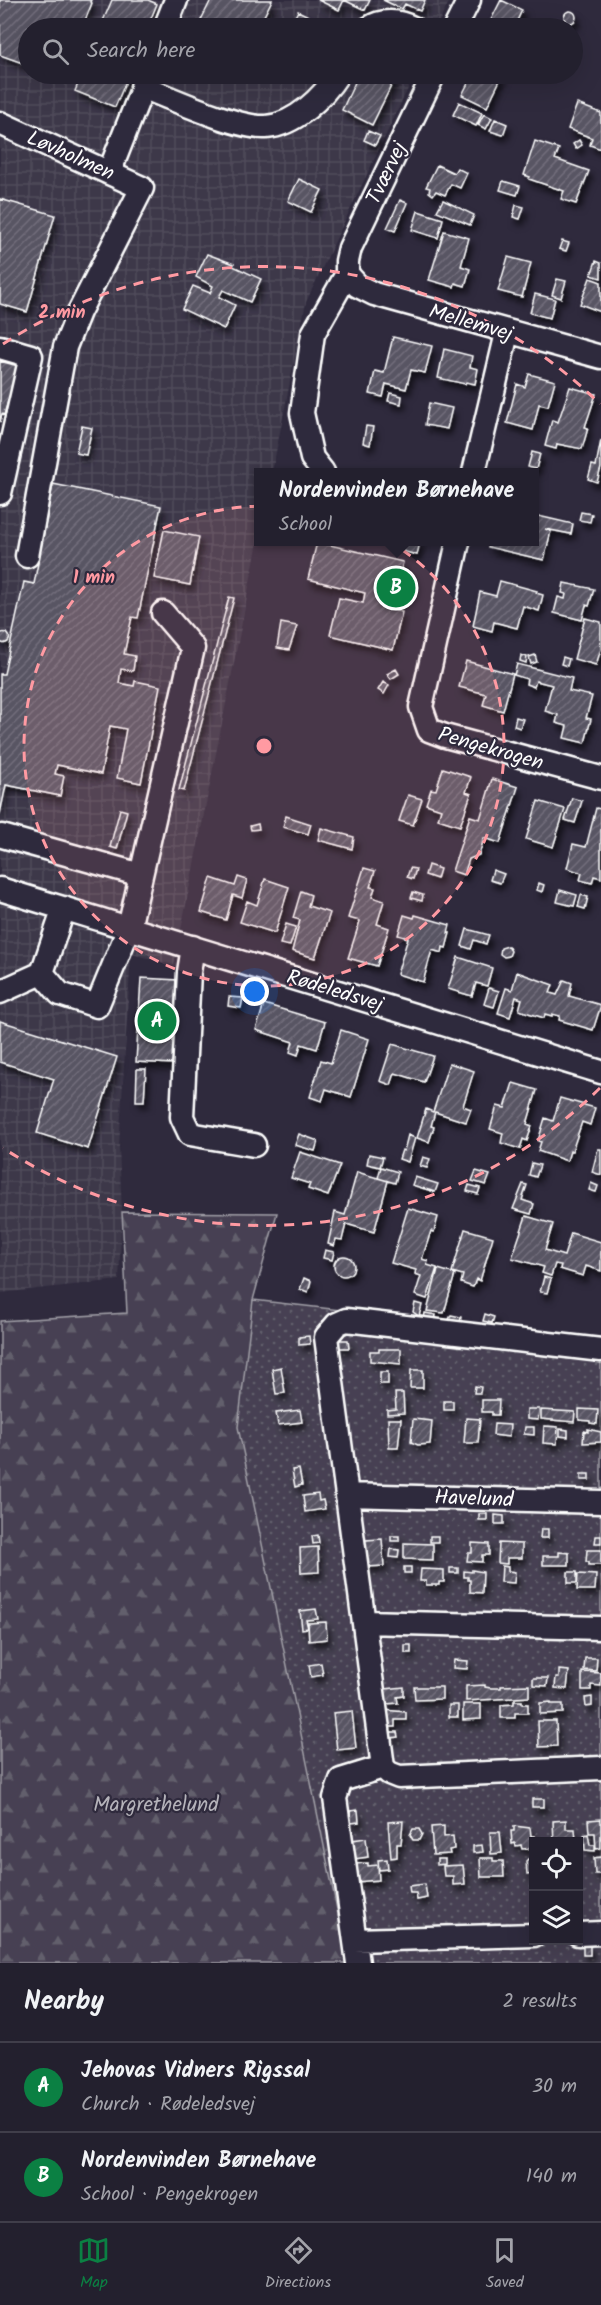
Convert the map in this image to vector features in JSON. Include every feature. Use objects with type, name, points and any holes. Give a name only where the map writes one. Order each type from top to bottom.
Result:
[{"type":"street","points":[[169,18],[176,0]]},
{"type":"street","points":[[460,18],[469,0]]},
{"type":"street","points":[[109,173],[143,84]]},
{"type":"street","points":[[153,84],[234,122],[266,127],[299,116],[331,84]]},
{"type":"street","name":"Tværvej","points":[[347,274],[346,261],[350,248],[429,84]]},
{"type":"street","name":"Løvholmen","points":[[0,123],[141,188],[79,312],[65,347],[27,556]]},
{"type":"street","points":[[320,468],[312,458],[302,413],[313,334],[347,274]]},
{"type":"street","name":"Mellemvej","points":[[347,274],[358,286],[374,294],[507,333],[601,357]]},
{"type":"street","points":[[475,468],[507,333]]},
{"type":"street","points":[[0,347],[31,356],[0,493]]},
{"type":"street","name":"Pengekrogen","points":[[457,546],[421,707],[429,730],[601,778]]},
{"type":"street","points":[[42,973],[60,994],[97,1006],[129,928],[193,648],[164,613]]},
{"type":"street","points":[[2,836],[141,875]]},
{"type":"street","name":"Rødeledsvej","points":[[0,889],[601,1072]]},
{"type":"street","points":[[0,992],[42,973],[64,908]]},
{"type":"street","points":[[193,947],[189,972],[182,1117],[190,1134],[254,1145]]},
{"type":"street","points":[[601,1350],[346,1320],[337,1324],[326,1337],[382,1767],[399,1777],[601,1768]]},
{"type":"street","name":"Havelund","points":[[347,1495],[601,1502]]},
{"type":"street","points":[[364,1622],[601,1628]]},
{"type":"street","points":[[358,1963],[335,1798],[341,1780],[382,1767]]},
{"type":"street","points":[[583,1934],[601,1934]]},
{"type":"street","points":[[355,1940],[529,1935]]},
{"type":"shaded area","points":[[0,0],[450,0],[441,18],[18,18],[18,84],[410,84],[306,302],[273,468],[254,468],[254,546],[257,546],[174,965],[131,954],[119,1147],[122,1212],[119,1280],[0,1293]]},
{"type":"green space","name":"Margrethelund","points":[[122,1212],[277,1213],[253,1300],[348,1963],[0,1963],[0,1321],[127,1313]]},
{"type":"green space","points":[[253,1300],[601,1340],[601,1963],[348,1963],[238,1427]]},
{"type":"building","points":[[0,0],[91,0],[86,18],[18,18],[18,61],[0,55]]},
{"type":"building","points":[[112,0],[148,0],[157,4],[151,18],[104,18]]},
{"type":"building","points":[[211,0],[272,0],[263,18],[202,18]]},
{"type":"building","points":[[318,0],[344,0],[339,10]]},
{"type":"building","points":[[344,0],[370,0],[365,10]]},
{"type":"building","points":[[383,0],[425,0],[420,11],[405,4],[402,9]]},
{"type":"building","points":[[501,0],[522,10],[518,18],[492,18]]},
{"type":"building","points":[[298,11],[312,18],[294,18]]},
{"type":"building","points":[[568,11],[576,15],[576,18],[564,18]]},
{"type":"building","points":[[78,84],[125,84],[115,107],[75,91]]},
{"type":"building","points":[[354,84],[392,84],[372,125],[342,110]]},
{"type":"building","points":[[468,84],[498,84],[487,107],[462,95]]},
{"type":"building","points":[[459,102],[482,113],[476,126],[453,115]]},
{"type":"building","points":[[577,104],[601,113],[601,149],[590,145],[592,138],[568,129]]},
{"type":"building","points":[[484,114],[492,118],[486,129],[478,125]]},
{"type":"building","points":[[495,119],[507,124],[503,135],[490,131]]},
{"type":"building","points":[[368,131],[380,136],[375,145],[364,140]]},
{"type":"building","points":[[579,140],[582,145],[576,149],[573,144]]},
{"type":"building","points":[[535,141],[559,149],[555,159],[589,171],[576,204],[561,199],[564,191],[529,179],[530,177],[524,175]]},
{"type":"building","points":[[437,165],[454,173],[457,168],[467,173],[460,188],[451,184],[445,195],[436,191],[433,195],[429,192],[430,188],[426,187]]},
{"type":"building","points":[[299,179],[322,190],[311,212],[288,201]]},
{"type":"building","points":[[503,181],[520,186],[517,195],[500,190]]},
{"type":"building","points":[[0,199],[55,215],[27,312],[0,304]]},
{"type":"building","points":[[400,200],[407,203],[395,231],[387,228]]},
{"type":"building","points":[[443,200],[474,215],[470,225],[437,211]]},
{"type":"building","points":[[516,205],[524,207],[520,219],[513,217]]},
{"type":"building","points":[[418,211],[443,219],[438,238],[412,230]]},
{"type":"building","points":[[444,231],[469,238],[461,266],[470,269],[465,286],[455,283],[454,287],[429,280]]},
{"type":"building","points":[[562,241],[569,243],[566,251],[559,249]]},
{"type":"building","points":[[207,254],[234,264],[233,266],[261,279],[250,302],[223,290],[219,297],[235,305],[224,329],[182,309],[193,286],[210,293],[213,286],[196,277]]},
{"type":"building","points":[[508,257],[531,263],[522,297],[498,291]]},
{"type":"building","points":[[596,261],[601,263],[601,278],[591,275]]},
{"type":"building","points":[[590,278],[601,282],[601,312],[580,304]]},
{"type":"building","points":[[557,279],[566,281],[561,298],[552,295]]},
{"type":"building","points":[[535,294],[555,299],[550,318],[530,313]]},
{"type":"building","points":[[393,337],[432,346],[425,373],[411,370],[406,389],[386,384],[383,397],[370,394],[375,371],[384,373]]},
{"type":"building","points":[[444,349],[472,356],[470,367],[478,369],[475,384],[438,378]]},
{"type":"building","points":[[0,361],[18,366],[0,422]]},
{"type":"building","points":[[529,374],[555,381],[548,406],[539,404],[533,430],[507,423],[517,384],[525,387]]},
{"type":"building","points":[[570,387],[596,394],[585,427],[588,428],[582,449],[557,444],[556,449],[545,446],[552,420],[558,422]]},
{"type":"building","points":[[390,393],[402,396],[401,404],[388,401]]},
{"type":"building","points":[[429,403],[452,408],[447,429],[425,425]]},
{"type":"building","points":[[82,426],[92,428],[86,455],[76,453]]},
{"type":"building","points":[[366,426],[373,427],[370,445],[363,443]]},
{"type":"building","points":[[601,440],[601,468],[597,482],[588,479],[592,465],[596,466]]},
{"type":"building","points":[[532,452],[540,454],[536,468],[528,467]]},
{"type":"building","points":[[53,484],[161,506],[138,618],[132,617],[124,654],[135,656],[133,671],[121,669],[119,683],[134,686],[135,681],[160,686],[141,783],[117,778],[126,729],[110,726],[101,774],[57,765],[55,774],[64,776],[60,796],[6,785],[0,814],[0,674],[4,674],[24,582],[34,584]]},
{"type":"building","points":[[581,512],[592,514],[590,522],[579,520]]},
{"type":"building","points":[[539,516],[573,524],[571,534],[545,529],[551,531],[544,560],[488,547],[539,546]]},
{"type":"building","points":[[164,530],[199,537],[190,585],[154,578]]},
{"type":"building","points":[[316,546],[334,546],[403,562],[394,600],[386,598],[384,608],[402,612],[393,650],[330,635],[339,598],[363,603],[365,593],[308,579]]},
{"type":"building","points":[[403,546],[419,546],[417,555],[402,551]]},
{"type":"building","points":[[500,581],[537,591],[536,593],[543,595],[539,611],[523,606],[517,628],[494,622],[492,631],[473,626],[480,592],[496,596]]},
{"type":"building","points":[[564,583],[594,589],[582,620],[554,613],[558,597],[565,599],[566,594],[562,593]]},
{"type":"building","points":[[229,597],[234,598],[184,791],[179,790]]},
{"type":"building","points":[[585,618],[601,622],[601,649],[596,665],[574,659]]},
{"type":"building","points":[[281,623],[297,626],[289,650],[277,648]]},
{"type":"building","points":[[4,632],[10,638],[8,642],[4,644],[0,642],[0,634]]},
{"type":"building","points":[[521,655],[527,657],[526,663],[520,661]]},
{"type":"building","points":[[535,655],[537,662],[531,664],[529,657]]},
{"type":"building","points":[[563,657],[569,659],[567,666],[561,664]]},
{"type":"building","points":[[466,661],[513,674],[503,711],[483,705],[486,694],[459,687]]},
{"type":"building","points":[[517,664],[572,678],[569,691],[592,696],[586,718],[591,719],[585,743],[564,738],[567,726],[556,723],[558,715],[545,711],[552,685],[536,681],[534,687],[526,684],[527,679],[514,675]]},
{"type":"building","points":[[396,669],[399,674],[391,679],[387,674]]},
{"type":"building","points":[[383,682],[389,685],[384,694],[378,690]]},
{"type":"building","points":[[516,717],[523,719],[520,728],[514,726]]},
{"type":"building","points":[[443,768],[471,777],[466,792],[471,794],[460,826],[438,819],[441,809],[426,804],[431,789],[436,790]]},
{"type":"building","points":[[492,779],[518,787],[500,843],[484,838],[479,855],[469,859],[464,875],[452,871],[470,816],[480,819]]},
{"type":"building","points":[[408,795],[422,799],[413,825],[399,821]]},
{"type":"building","points":[[572,798],[582,801],[575,823],[565,820]]},
{"type":"building","points":[[538,801],[565,809],[553,847],[526,839]]},
{"type":"building","points":[[596,808],[601,809],[601,878],[594,876],[592,883],[580,880],[582,873],[567,868],[573,844],[586,847]]},
{"type":"building","points":[[120,809],[127,811],[117,849],[110,847]]},
{"type":"building","points":[[286,816],[311,824],[308,834],[283,827]]},
{"type":"building","points":[[258,824],[259,829],[251,830],[250,826]]},
{"type":"building","points":[[321,828],[354,837],[352,849],[318,840]]},
{"type":"building","points":[[428,865],[440,869],[437,879],[425,875]]},
{"type":"building","points":[[364,868],[375,871],[370,887],[375,888],[372,897],[384,901],[377,924],[389,928],[377,966],[348,958],[360,921],[348,918]]},
{"type":"building","points":[[410,868],[416,869],[413,879],[407,877]]},
{"type":"building","points":[[493,870],[504,874],[500,883],[490,880]]},
{"type":"building","points":[[238,877],[247,880],[242,898],[233,895],[226,920],[201,912],[211,878],[235,886]]},
{"type":"building","points":[[265,879],[289,887],[275,933],[240,922],[247,901],[257,905]]},
{"type":"building","points":[[539,883],[544,885],[542,892],[537,890]]},
{"type":"building","points":[[560,890],[577,895],[574,906],[557,902]]},
{"type":"building","points":[[301,891],[311,895],[308,906],[330,913],[315,958],[292,951],[300,920],[293,918]]},
{"type":"building","points":[[413,892],[423,895],[422,901],[411,898]]},
{"type":"building","points":[[581,895],[588,897],[585,909],[578,907]]},
{"type":"building","points":[[404,915],[414,918],[415,915],[450,925],[446,948],[443,947],[442,953],[432,950],[423,982],[397,974],[408,938],[398,935]]},
{"type":"building","points":[[286,924],[296,927],[290,946],[280,944]]},
{"type":"building","points":[[467,929],[489,935],[486,944],[474,940],[471,949],[462,946]]},
{"type":"building","points":[[508,946],[511,951],[509,956],[504,957],[500,954],[501,948]]},
{"type":"building","points":[[458,957],[492,968],[487,986],[476,983],[472,996],[448,989]]},
{"type":"building","points":[[517,972],[553,985],[550,993],[557,995],[564,980],[572,983],[569,996],[601,1005],[593,1030],[559,1020],[560,1016],[545,1014],[544,1018],[519,1010],[522,999],[516,997],[510,1017],[498,1013],[506,988],[512,990]]},
{"type":"building","points":[[141,978],[178,980],[174,1064],[136,1062]]},
{"type":"building","points":[[489,988],[499,991],[494,1007],[484,1004]]},
{"type":"building","points":[[229,997],[243,998],[241,1008],[228,1006]]},
{"type":"building","points":[[264,1004],[325,1022],[317,1049],[301,1044],[298,1055],[290,1052],[293,1042],[256,1030]]},
{"type":"building","points":[[0,1021],[117,1057],[88,1149],[37,1133],[54,1079],[0,1062]]},
{"type":"building","points":[[341,1030],[369,1039],[351,1097],[326,1089],[322,1101],[310,1097],[321,1060],[331,1063]]},
{"type":"building","points":[[392,1044],[433,1056],[424,1082],[395,1073],[391,1085],[380,1081]]},
{"type":"building","points":[[449,1063],[474,1071],[463,1106],[471,1109],[466,1122],[435,1112],[431,1126],[434,1127],[429,1142],[417,1138],[426,1109],[433,1112]]},
{"type":"building","points":[[137,1069],[146,1069],[144,1101],[136,1101]]},
{"type":"building","points":[[513,1083],[537,1090],[527,1124],[532,1126],[527,1141],[523,1139],[520,1149],[501,1143],[503,1133],[490,1129],[497,1106],[505,1108]]},
{"type":"building","points":[[560,1098],[595,1108],[590,1125],[582,1122],[567,1161],[538,1151],[541,1142],[538,1141],[545,1118],[553,1121]]},
{"type":"building","points":[[299,1134],[318,1141],[315,1151],[295,1145]]},
{"type":"building","points":[[408,1135],[415,1138],[408,1162],[399,1159],[402,1150],[404,1151]]},
{"type":"building","points":[[598,1149],[601,1149],[601,1175],[592,1172]]},
{"type":"building","points":[[300,1152],[340,1165],[328,1196],[308,1189],[310,1184],[291,1178]]},
{"type":"building","points":[[369,1154],[383,1157],[380,1167],[367,1164]]},
{"type":"building","points":[[423,1157],[430,1159],[427,1168],[420,1166]]},
{"type":"building","points":[[532,1163],[540,1165],[536,1177],[529,1175]]},
{"type":"building","points":[[381,1167],[398,1172],[395,1183],[378,1178]]},
{"type":"building","points":[[476,1171],[490,1175],[486,1185],[472,1181]]},
{"type":"building","points":[[357,1172],[388,1181],[374,1232],[346,1224],[342,1240],[336,1239],[334,1246],[328,1244],[335,1212],[345,1215]]},
{"type":"building","points":[[415,1177],[438,1184],[435,1192],[412,1185]]},
{"type":"building","points":[[591,1183],[598,1186],[596,1192],[589,1190]]},
{"type":"building","points":[[523,1184],[527,1185],[522,1200],[534,1204],[531,1214],[513,1209]]},
{"type":"building","points":[[469,1185],[480,1188],[478,1194],[467,1191]]},
{"type":"building","points":[[408,1208],[438,1217],[422,1259],[428,1261],[427,1265],[437,1268],[427,1299],[415,1295],[421,1276],[415,1274],[416,1270],[391,1263]]},
{"type":"building","points":[[526,1216],[553,1224],[545,1250],[564,1256],[571,1233],[601,1242],[601,1271],[586,1266],[583,1276],[560,1269],[561,1265],[555,1264],[551,1276],[542,1273],[544,1267],[512,1258]]},
{"type":"building","points":[[465,1229],[493,1237],[480,1281],[476,1279],[473,1287],[461,1283],[463,1275],[452,1272]]},
{"type":"building","points":[[325,1250],[334,1252],[332,1260],[323,1258]]},
{"type":"building","points":[[344,1256],[351,1259],[354,1266],[351,1273],[344,1276],[337,1273],[334,1266],[337,1259]]},
{"type":"building","points":[[438,1269],[455,1274],[444,1313],[427,1311]]},
{"type":"building","points":[[544,1277],[551,1279],[547,1293],[540,1292]]},
{"type":"building","points":[[304,1278],[311,1281],[308,1292],[300,1289]]},
{"type":"building","points":[[415,1303],[422,1305],[419,1316],[413,1312]]},
{"type":"building","points":[[425,1313],[436,1315],[435,1321],[424,1318]]},
{"type":"building","points":[[485,1314],[494,1317],[492,1323],[483,1321]]},
{"type":"building","points":[[451,1315],[461,1317],[460,1324],[448,1322]]},
{"type":"building","points":[[309,1336],[310,1344],[299,1345],[299,1337]]},
{"type":"building","points":[[337,1340],[348,1340],[349,1348],[338,1348]]},
{"type":"building","points":[[379,1349],[401,1349],[401,1364],[370,1361],[370,1351],[379,1351]]},
{"type":"building","points":[[281,1367],[285,1393],[276,1394],[272,1369]]},
{"type":"building","points":[[411,1370],[423,1370],[423,1388],[410,1388]]},
{"type":"building","points":[[380,1372],[388,1372],[388,1384],[380,1384]]},
{"type":"building","points":[[475,1386],[481,1387],[480,1393],[474,1393]]},
{"type":"building","points":[[395,1393],[403,1393],[404,1413],[387,1414],[387,1410],[396,1409]]},
{"type":"building","points":[[482,1400],[499,1400],[498,1415],[492,1415],[492,1412],[482,1412]]},
{"type":"building","points":[[444,1401],[453,1401],[453,1410],[444,1410]]},
{"type":"building","points":[[527,1409],[539,1409],[538,1420],[527,1419]]},
{"type":"building","points":[[579,1409],[598,1410],[597,1424],[579,1420]]},
{"type":"building","points":[[300,1410],[302,1422],[278,1425],[276,1413]]},
{"type":"building","points":[[541,1410],[575,1412],[574,1422],[541,1419]]},
{"type":"building","points":[[466,1418],[480,1419],[478,1443],[464,1443]]},
{"type":"building","points":[[388,1419],[401,1419],[398,1448],[389,1448]]},
{"type":"building","points":[[413,1419],[432,1421],[430,1444],[418,1445],[411,1442]]},
{"type":"building","points":[[494,1424],[510,1425],[509,1437],[493,1435]]},
{"type":"building","points":[[544,1426],[558,1427],[557,1444],[543,1443]]},
{"type":"building","points":[[525,1427],[534,1427],[534,1435],[524,1434]]},
{"type":"building","points":[[560,1429],[568,1430],[568,1437],[560,1436]]},
{"type":"building","points":[[588,1429],[601,1432],[601,1442],[583,1443],[584,1431],[588,1432]]},
{"type":"building","points":[[299,1469],[302,1485],[295,1487],[292,1470]]},
{"type":"building","points":[[581,1474],[589,1474],[589,1480],[581,1480]]},
{"type":"building","points":[[318,1494],[319,1501],[323,1500],[325,1509],[305,1512],[303,1496]]},
{"type":"building","points":[[479,1514],[487,1514],[487,1520],[479,1520]]},
{"type":"building","points":[[495,1515],[504,1516],[504,1524],[495,1524]]},
{"type":"building","points":[[541,1529],[548,1529],[548,1538],[540,1538]]},
{"type":"building","points":[[318,1535],[319,1543],[313,1544],[312,1536]]},
{"type":"building","points":[[391,1536],[399,1536],[399,1541],[391,1541]]},
{"type":"building","points":[[430,1536],[438,1536],[438,1542],[430,1542]]},
{"type":"building","points":[[596,1536],[601,1536],[601,1543],[595,1543]]},
{"type":"building","points":[[382,1539],[384,1566],[366,1567],[365,1540]]},
{"type":"building","points":[[404,1543],[433,1544],[433,1560],[404,1559]]},
{"type":"building","points":[[472,1543],[489,1544],[489,1555],[482,1555],[482,1562],[467,1561],[468,1553],[472,1553]]},
{"type":"building","points":[[499,1543],[522,1544],[522,1558],[507,1558],[507,1564],[498,1563]]},
{"type":"building","points":[[318,1547],[319,1572],[301,1573],[300,1548]]},
{"type":"building","points":[[391,1549],[399,1550],[398,1558],[390,1557]]},
{"type":"building","points":[[587,1550],[601,1550],[601,1565],[589,1565],[589,1562],[586,1562]]},
{"type":"building","points":[[559,1552],[569,1553],[569,1565],[543,1565],[543,1556],[559,1556]]},
{"type":"building","points":[[502,1566],[508,1567],[508,1571],[515,1572],[514,1583],[501,1582]]},
{"type":"building","points":[[404,1567],[411,1567],[411,1573],[404,1573]]},
{"type":"building","points":[[450,1568],[458,1568],[458,1573],[450,1573]]},
{"type":"building","points":[[421,1569],[444,1570],[444,1582],[439,1582],[439,1585],[426,1585],[426,1581],[420,1581]]},
{"type":"building","points":[[472,1570],[483,1572],[482,1593],[470,1592],[470,1580],[464,1577],[464,1571],[472,1572]]},
{"type":"building","points":[[568,1572],[577,1572],[577,1583],[568,1583]]},
{"type":"building","points":[[578,1574],[596,1575],[595,1590],[577,1590]]},
{"type":"building","points":[[316,1609],[318,1619],[306,1620],[308,1628],[302,1629],[300,1611]]},
{"type":"building","points":[[326,1622],[327,1639],[309,1641],[308,1623]]},
{"type":"building","points":[[405,1645],[411,1645],[411,1653],[405,1653]]},
{"type":"building","points":[[585,1658],[597,1658],[596,1671],[584,1670]]},
{"type":"building","points":[[454,1660],[468,1661],[467,1669],[453,1668]]},
{"type":"building","points":[[321,1663],[323,1675],[311,1677],[309,1665]]},
{"type":"building","points":[[559,1670],[569,1671],[567,1689],[555,1688]]},
{"type":"building","points":[[582,1672],[601,1673],[601,1686],[591,1685],[591,1690],[582,1690]]},
{"type":"building","points":[[533,1678],[548,1678],[547,1686],[533,1685]]},
{"type":"building","points":[[485,1685],[485,1687],[501,1688],[501,1686],[529,1685],[529,1697],[466,1701],[466,1686]]},
{"type":"building","points":[[404,1687],[404,1696],[397,1697],[398,1703],[386,1704],[385,1689]]},
{"type":"building","points":[[414,1687],[442,1687],[442,1699],[415,1700]]},
{"type":"building","points":[[592,1697],[592,1706],[586,1707],[585,1698]]},
{"type":"building","points":[[514,1701],[528,1704],[528,1713],[515,1713],[515,1718],[501,1718],[501,1705],[514,1704]]},
{"type":"building","points":[[551,1702],[551,1704],[563,1704],[563,1713],[540,1714],[540,1703]]},
{"type":"building","points":[[463,1704],[481,1704],[481,1719],[463,1720]]},
{"type":"building","points":[[449,1705],[458,1705],[458,1717],[449,1717]]},
{"type":"building","points":[[384,1710],[406,1712],[406,1720],[395,1720],[395,1727],[384,1727]]},
{"type":"building","points":[[352,1711],[356,1748],[337,1750],[333,1713]]},
{"type":"building","points":[[538,1721],[556,1721],[557,1746],[539,1747]]},
{"type":"building","points":[[390,1732],[397,1732],[398,1737],[390,1738]]},
{"type":"building","points":[[532,1799],[544,1799],[544,1807],[532,1807]]},
{"type":"building","points":[[358,1810],[359,1822],[351,1823],[350,1811]]},
{"type":"building","points":[[601,1819],[601,1848],[596,1849],[595,1833],[589,1833],[588,1820]]},
{"type":"building","points":[[566,1820],[566,1829],[575,1829],[576,1837],[554,1837],[553,1821]]},
{"type":"building","points":[[403,1821],[401,1844],[397,1844],[397,1857],[391,1858],[388,1822]]},
{"type":"building","points":[[444,1826],[444,1837],[453,1836],[454,1849],[449,1850],[450,1854],[433,1855],[431,1827]]},
{"type":"building","points":[[514,1826],[530,1828],[531,1836],[534,1837],[529,1837],[529,1848],[522,1849],[521,1845],[512,1844],[511,1831],[514,1831]]},
{"type":"building","points":[[413,1829],[419,1829],[422,1834],[419,1840],[413,1840],[410,1835]]},
{"type":"building","points":[[490,1832],[500,1832],[502,1853],[491,1854]]},
{"type":"building","points":[[588,1834],[590,1845],[595,1845],[595,1851],[585,1850],[584,1835]]},
{"type":"building","points":[[366,1838],[368,1857],[354,1859],[352,1840]]},
{"type":"building","points":[[482,1845],[483,1852],[473,1853],[473,1846]]},
{"type":"building","points":[[601,1857],[601,1874],[595,1874],[594,1858]]},
{"type":"building","points":[[480,1858],[503,1861],[504,1877],[481,1877]]},
{"type":"building","points":[[387,1859],[388,1869],[379,1870],[378,1860]]},
{"type":"building","points":[[437,1859],[445,1859],[445,1864],[437,1865]]},
{"type":"building","points":[[528,1859],[529,1874],[527,1874],[526,1861]]},
{"type":"building","points":[[368,1863],[368,1866],[378,1865],[379,1880],[356,1882],[352,1864]]},
{"type":"building","points":[[463,1865],[465,1884],[453,1885],[453,1876],[444,1876],[443,1866]]},
{"type":"building","points":[[425,1884],[427,1898],[417,1900],[416,1893],[410,1893],[409,1886]]},
{"type":"building","points":[[583,1945],[590,1945],[590,1955],[583,1955]]},
{"type":"place","name":"Nordenvinden Børnehave","points":[[396,588]]},
{"type":"place","name":"Jehovas Vidners Rigssal","points":[[157,1021]]}]
